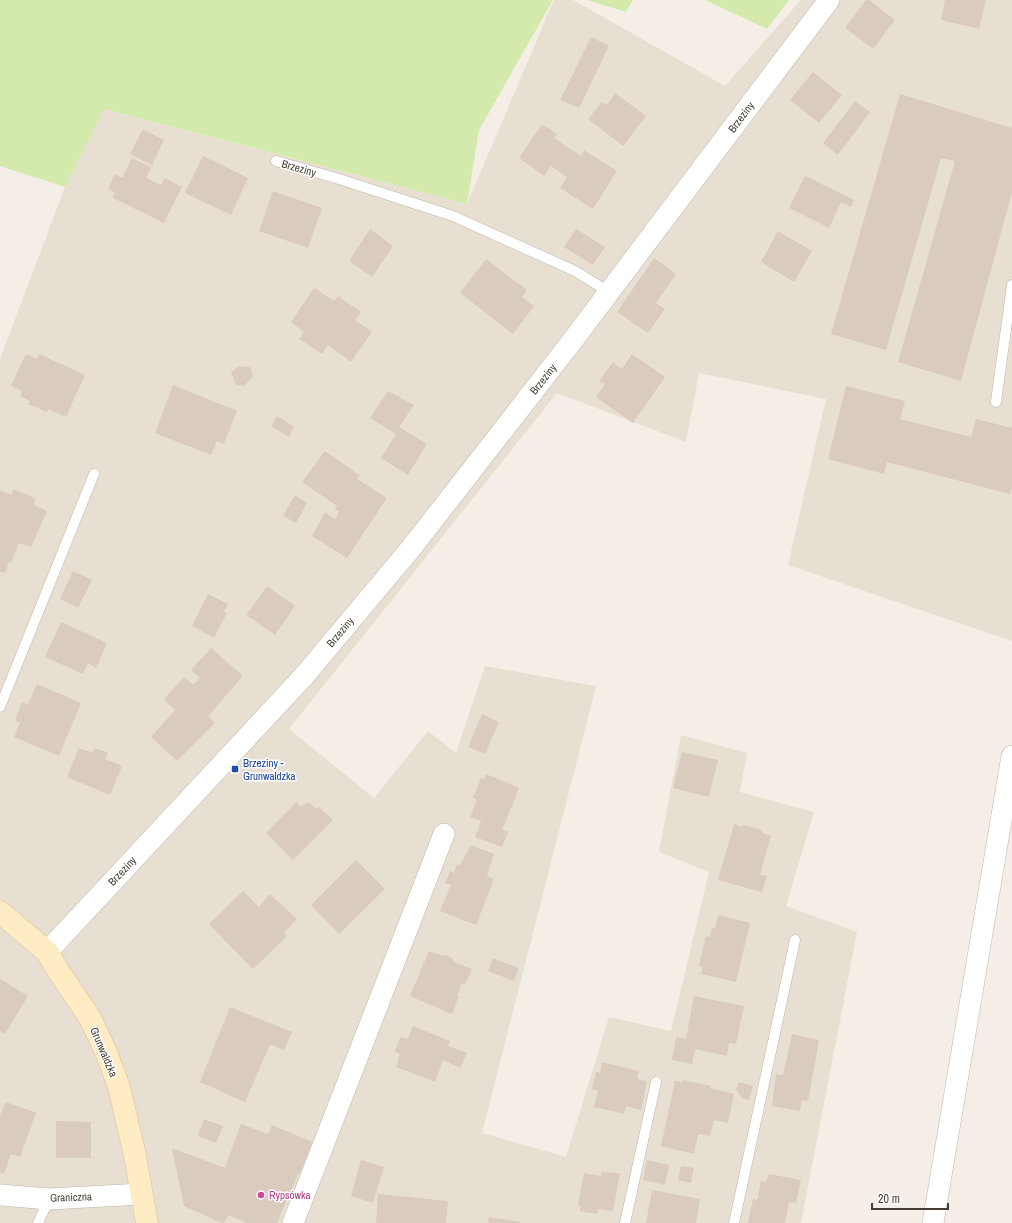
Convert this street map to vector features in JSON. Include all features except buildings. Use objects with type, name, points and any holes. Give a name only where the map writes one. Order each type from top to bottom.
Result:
[{"type":"street","name":"Brzeziny","points":[[47,952],[304,676],[412,547],[610,292],[830,0]]},
{"type":"street","points":[[933,1223],[1012,756]]},
{"type":"street","points":[[293,1223],[444,834]]},
{"type":"street","name":"Grunwaldzka","points":[[0,912],[47,952],[90,1018],[106,1052],[119,1087],[134,1151],[147,1223]]},
{"type":"street","name":"Graniczna","points":[[0,1195],[49,1199],[142,1194]]},
{"type":"lane","name":"Brzeziny","points":[[276,161],[339,179],[453,216],[575,271],[610,292]]},
{"type":"lane","points":[[996,402],[1012,285]]},
{"type":"lane","points":[[0,707],[94,474]]},
{"type":"lane","points":[[734,1223],[795,940]]},
{"type":"lane","points":[[624,1223],[656,1082]]},
{"type":"lane","points":[[38,1223],[49,1199]]},
{"type":"shaded area","points":[[554,0],[573,0],[725,86],[801,0],[1012,0],[1012,641],[788,565],[826,399],[699,373],[686,442],[557,393],[289,729],[374,798],[428,731],[456,753],[485,666],[596,686],[482,1133],[566,1157],[609,1017],[671,1031],[709,872],[659,852],[681,735],[747,753],[740,792],[814,812],[786,906],[857,932],[801,1223],[0,1223],[0,359],[65,187],[103,109],[467,204]]},
{"type":"green space","points":[[0,0],[553,0],[479,130],[467,204],[104,109],[65,187],[0,166]]},
{"type":"green space","points":[[587,0],[633,0],[626,12]]},
{"type":"green space","points":[[705,0],[789,0],[767,29]]},
{"type":"place","name":"Brzeziny - Grunwaldzka","points":[[235,769]]},
{"type":"place","name":"Rypsówka","points":[[261,1195]]}]
